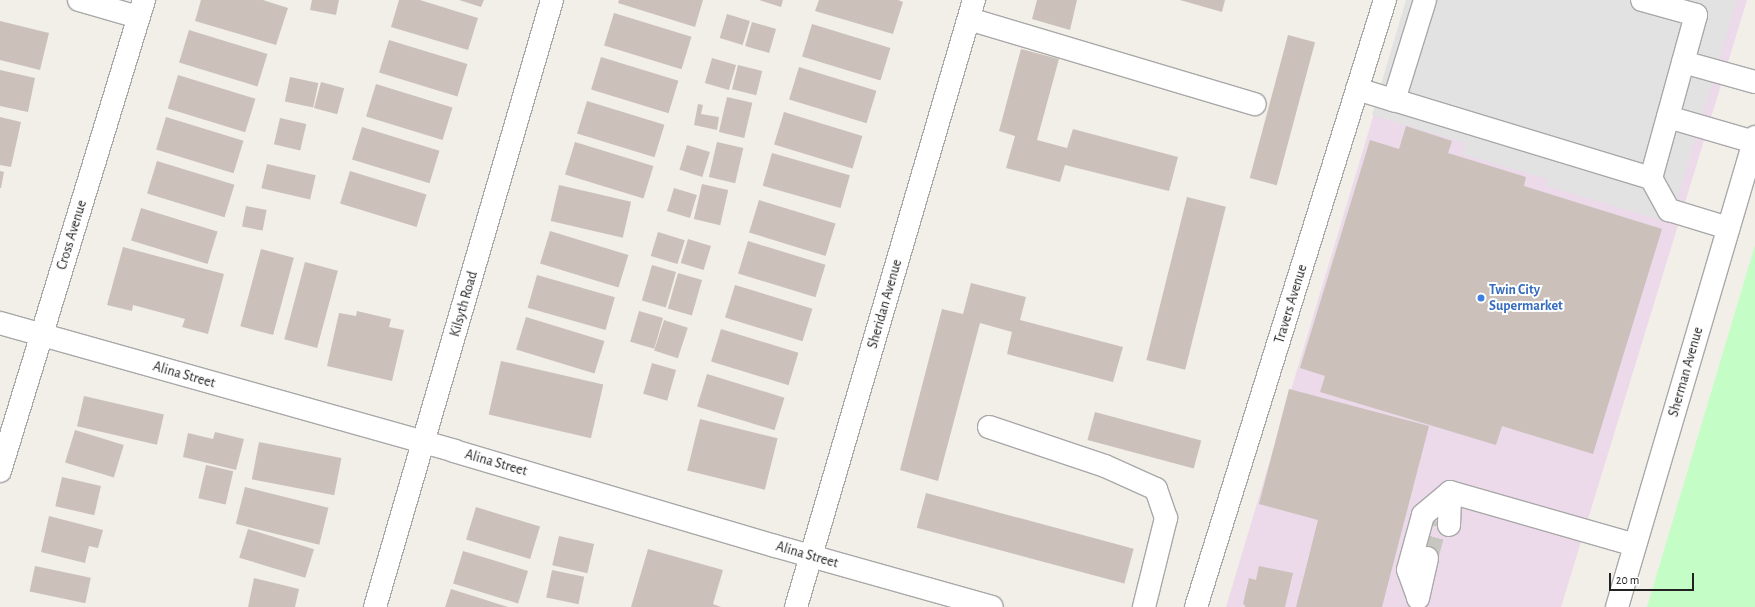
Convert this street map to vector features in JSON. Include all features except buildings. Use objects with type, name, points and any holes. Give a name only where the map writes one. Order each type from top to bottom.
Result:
[{"type":"street","points":[[79,0],[141,8]]},
{"type":"street","name":"Kilsyth Road","points":[[375,607],[552,0]]},
{"type":"street","name":"Travers Avenue","points":[[1196,607],[1385,0]]},
{"type":"street","points":[[1394,100],[1425,0]]},
{"type":"street","points":[[1642,0],[1696,15],[1651,178]]},
{"type":"street","name":"Cross Avenue","points":[[0,471],[141,8]]},
{"type":"street","points":[[972,9],[1255,104]]},
{"type":"street","name":"Sheridan Avenue","points":[[796,607],[972,9]]},
{"type":"street","points":[[1683,62],[1755,82]]},
{"type":"street","points":[[1357,89],[1651,178],[1669,210],[1728,228]]},
{"type":"street","points":[[1668,117],[1754,140]]},
{"type":"street","name":"Sherman Avenue","points":[[1617,607],[1754,140]]},
{"type":"street","name":"Alina Street","points":[[0,323],[41,336],[424,443],[811,556],[992,607]]},
{"type":"street","points":[[989,427],[1105,466],[1156,489],[1166,518],[1144,607]]},
{"type":"street","points":[[1450,492],[1635,545]]},
{"type":"street","points":[[1443,523],[1450,492]]},
{"type":"street","points":[[1416,602],[1408,570],[1423,515],[1450,492]]},
{"type":"street","points":[[1416,602],[1433,579],[1433,559]]},
{"type":"shaded area","points":[[1406,0],[1737,0],[1670,223],[1546,186],[1547,179],[1462,154],[1465,143],[1372,115]]},
{"type":"shaded area","points":[[1408,0],[1747,0],[1561,607],[1226,607]]},
{"type":"green space","points":[[1755,245],[1755,607],[1647,607]]},
{"type":"tunnel","points":[[1427,558],[1437,521]]},
{"type":"place","name":"Twin City Supermarket","points":[[1481,298]]}]
